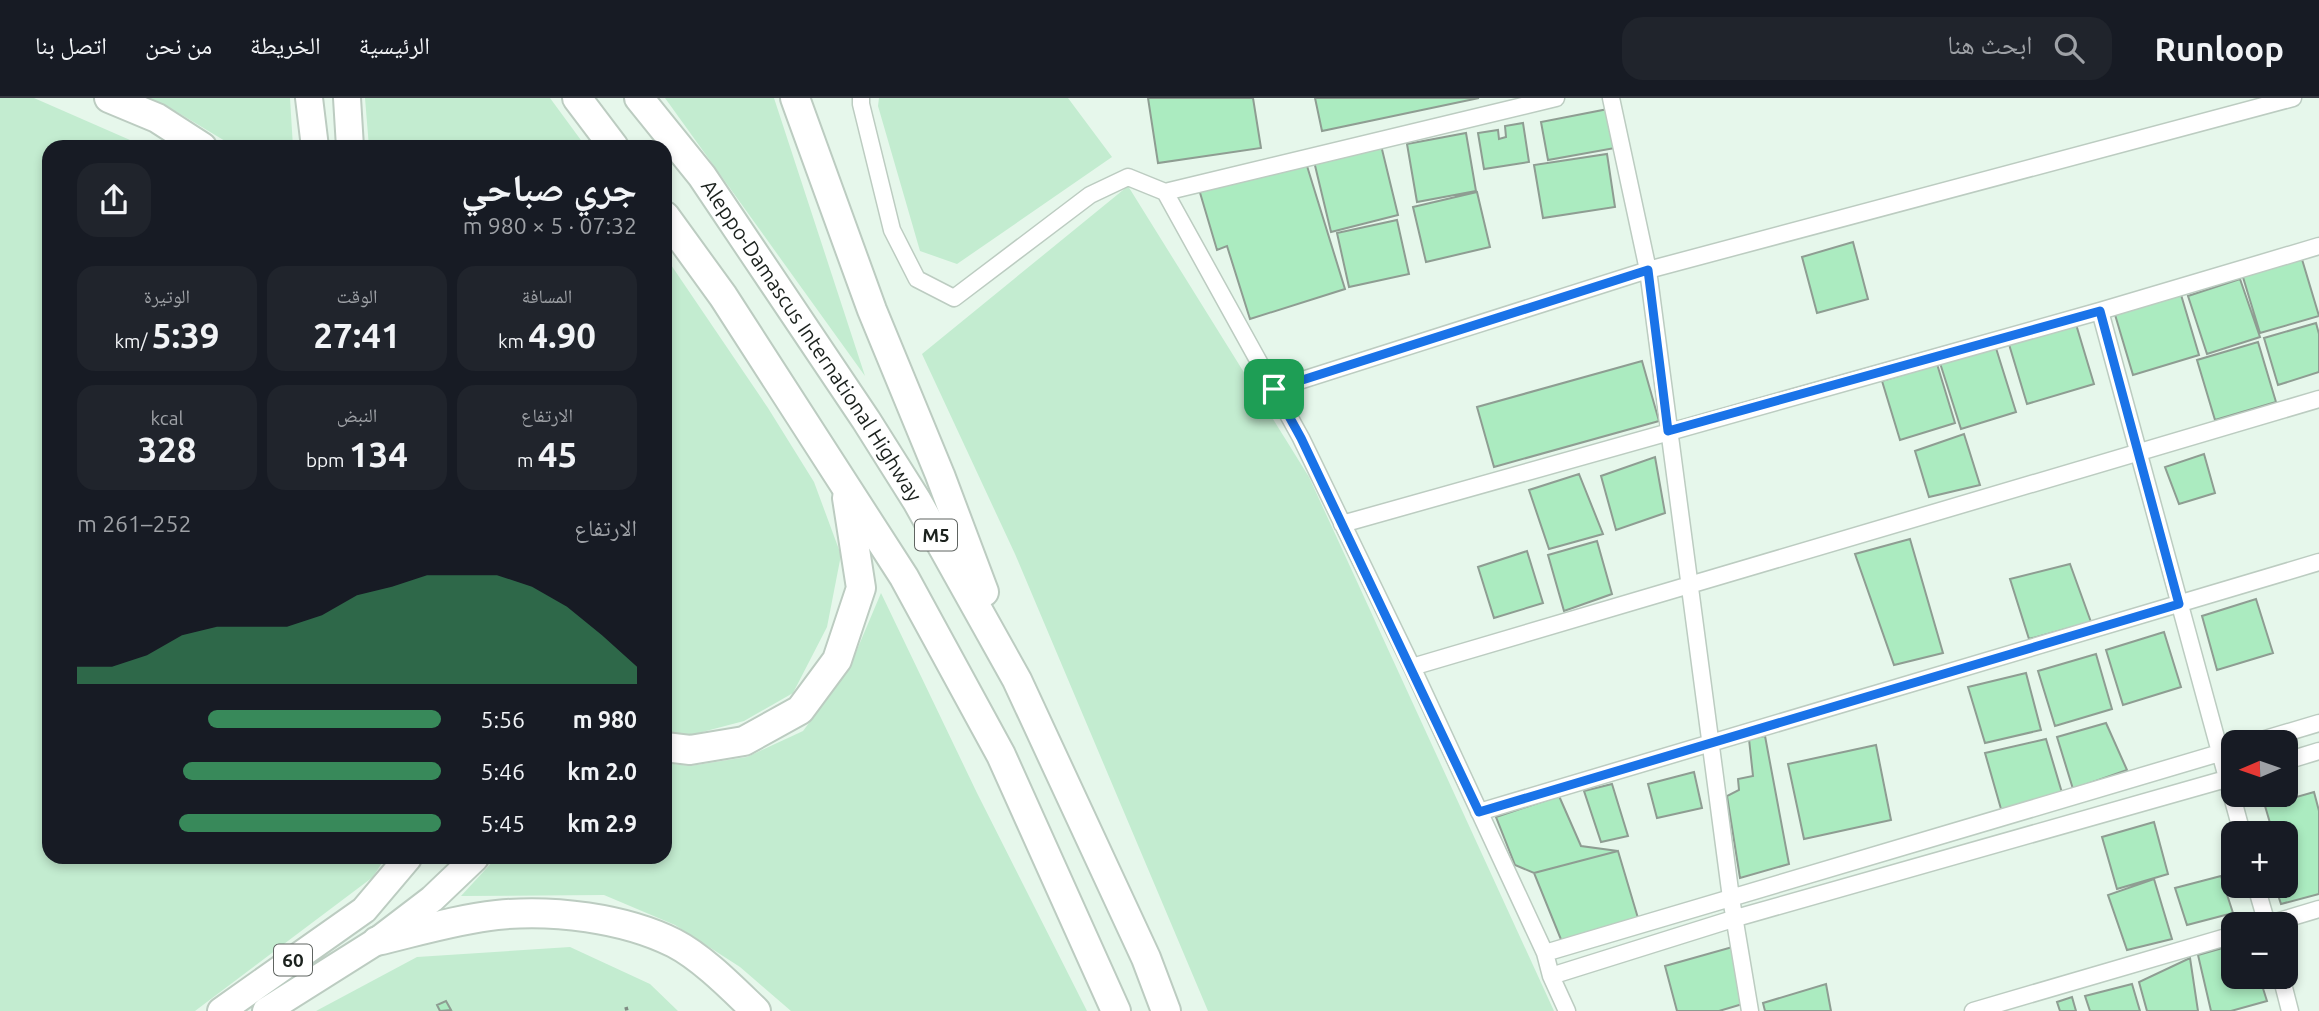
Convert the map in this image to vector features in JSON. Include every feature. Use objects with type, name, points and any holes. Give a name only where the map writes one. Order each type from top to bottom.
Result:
[{"type":"highway","points":[[109,98],[156,118],[191,140]]},
{"type":"highway","points":[[309,98],[314,140]]},
{"type":"highway","points":[[347,98],[350,140]]},
{"type":"highway","points":[[577,98],[609,140]]},
{"type":"highway","name":"Aleppo-Damascus International Highway","points":[[639,98],[702,176],[866,420],[917,501],[1017,680],[1146,958],[1166,1011]]},
{"type":"highway","points":[[795,98],[872,310],[940,475],[1017,680]]},
{"type":"highway","name":"M5","points":[[672,226],[723,296],[904,577],[1001,755],[1116,1011]]},
{"type":"highway","points":[[672,748],[690,750],[744,741],[800,710],[837,660],[861,588],[845,485]]},
{"type":"highway","name":"60","points":[[221,1011],[364,910],[403,864]]},
{"type":"highway","name":"60","points":[[266,1011],[377,941],[432,899],[469,864]]},
{"type":"highway","points":[[377,941],[497,915],[563,914],[615,923],[675,944],[722,978],[756,1011]]},
{"type":"street","points":[[861,98],[892,230],[917,279],[954,298],[1090,195],[1129,177],[1166,192],[1556,98]]},
{"type":"street","points":[[1611,98],[1648,270],[1731,898],[1750,1011]]},
{"type":"street","points":[[1274,389],[1648,270],[2293,98]]},
{"type":"street","points":[[1166,192],[1301,438],[1412,667],[1545,953],[1551,976],[1567,1011]]},
{"type":"street","points":[[1342,524],[2100,311],[2319,246]]},
{"type":"street","points":[[2100,311],[2179,604],[2221,732]]},
{"type":"street","points":[[1412,667],[2319,399]]},
{"type":"street","points":[[1479,812],[2319,562]]},
{"type":"street","points":[[2295,730],[2319,723]]},
{"type":"street","points":[[2298,757],[2319,751]]},
{"type":"street","points":[[1545,953],[2221,752]]},
{"type":"street","points":[[1551,976],[1736,918],[2221,781]]},
{"type":"street","points":[[2298,915],[2319,909]]},
{"type":"street","points":[[1973,1011],[2221,939]]},
{"type":"street","points":[[2284,989],[2290,1011]]},
{"type":"green space","points":[[0,98],[34,98],[130,140],[42,140],[42,864],[381,864],[373,877],[195,1011],[0,1011]]},
{"type":"green space","points":[[147,98],[290,98],[293,140],[223,140],[167,106]]},
{"type":"green space","points":[[365,98],[550,98],[581,140],[368,140]]},
{"type":"green space","points":[[665,98],[774,98],[865,376]]},
{"type":"green space","points":[[879,98],[1068,98],[1112,157],[957,264],[920,251],[878,106]]},
{"type":"green space","points":[[1128,186],[1309,477],[1554,1011],[1208,1011],[1015,554],[922,354]]},
{"type":"green space","points":[[672,266],[768,408],[814,482],[841,555],[827,627],[793,693],[744,721],[687,736],[672,734]]},
{"type":"green space","points":[[881,593],[977,793],[1087,1011],[791,1011],[740,967],[675,925],[604,895],[461,896],[490,864],[672,864],[672,764],[690,766],[747,757],[803,731],[848,671]]},
{"type":"green space","points":[[570,947],[650,984],[678,1011],[316,1011],[417,957]]},
{"type":"building","points":[[1148,98],[1253,98],[1261,148],[1158,163]]},
{"type":"building","points":[[1315,98],[1479,98],[1322,131]]},
{"type":"building","points":[[1608,109],[1615,148],[1548,160],[1541,122]]},
{"type":"building","points":[[1523,123],[1529,162],[1484,169],[1478,133],[1498,130],[1499,139],[1506,137],[1505,126]]},
{"type":"building","points":[[1466,133],[1476,191],[1417,202],[1407,144]]},
{"type":"building","points":[[1379,137],[1398,215],[1331,232],[1312,153]]},
{"type":"building","points":[[1303,153],[1345,289],[1250,319],[1227,246],[1217,250],[1198,186]]},
{"type":"building","points":[[1607,154],[1615,207],[1543,218],[1534,165]]},
{"type":"building","points":[[1477,192],[1490,247],[1426,262],[1413,207]]},
{"type":"building","points":[[1397,220],[1409,274],[1349,287],[1337,233]]},
{"type":"building","points":[[1853,242],[1868,299],[1817,313],[1802,257]]},
{"type":"building","points":[[2301,256],[2319,316],[2260,333],[2242,274]]},
{"type":"building","points":[[2240,279],[2260,337],[2207,354],[2188,296]]},
{"type":"building","points":[[2179,288],[2199,355],[2133,375],[2113,308]]},
{"type":"building","points":[[2075,321],[2094,384],[2027,404],[2008,341]]},
{"type":"building","points":[[2316,323],[2319,334],[2319,372],[2278,385],[2264,338]]},
{"type":"building","points":[[2258,342],[2276,402],[2215,420],[2197,360]]},
{"type":"building","points":[[1995,345],[2016,412],[1961,429],[1940,363]]},
{"type":"building","points":[[1642,361],[1659,421],[1494,467],[1477,407]]},
{"type":"building","points":[[1937,364],[1955,423],[1900,440],[1882,381]]},
{"type":"building","points":[[1964,434],[1980,485],[1929,497],[1915,451]]},
{"type":"building","points":[[2204,454],[2215,493],[2179,504],[2165,467]]},
{"type":"building","points":[[1655,457],[1665,513],[1616,530],[1601,476]]},
{"type":"building","points":[[1579,474],[1603,534],[1549,549],[1529,490]]},
{"type":"building","points":[[1910,539],[1943,653],[1894,665],[1855,554]]},
{"type":"building","points":[[1597,541],[1612,594],[1564,611],[1548,555]]},
{"type":"building","points":[[1527,551],[1543,603],[1494,618],[1478,567]]},
{"type":"building","points":[[2070,564],[2091,622],[2029,639],[2010,579]]},
{"type":"building","points":[[2256,599],[2273,653],[2217,670],[2202,616]]},
{"type":"building","points":[[2164,632],[2181,687],[2123,705],[2106,650]]},
{"type":"building","points":[[2096,654],[2112,709],[2055,726],[2038,671]]},
{"type":"building","points":[[2026,673],[2041,730],[1985,743],[1968,687]]},
{"type":"building","points":[[2106,723],[2127,770],[2073,789],[2057,737]]},
{"type":"building","points":[[1765,736],[1789,864],[1740,878],[1727,796],[1739,790],[1738,779],[1753,776],[1749,739]]},
{"type":"building","points":[[2046,739],[2063,796],[2006,813],[2001,809],[1985,753]]},
{"type":"building","points":[[1876,745],[1891,820],[1804,839],[1788,764]]},
{"type":"building","points":[[1694,772],[1702,808],[1657,818],[1648,784]]},
{"type":"building","points":[[1612,784],[1628,836],[1601,842],[1584,791]]},
{"type":"building","points":[[2314,792],[2319,811],[2319,894],[2281,904],[2279,898],[2298,898],[2298,821],[2269,821],[2265,807],[2298,807],[2298,797]]},
{"type":"building","points":[[1559,796],[1581,846],[1618,851],[1534,873],[1515,865],[1496,817]]},
{"type":"building","points":[[2154,822],[2168,874],[2117,889],[2102,837]]},
{"type":"building","points":[[1618,851],[1638,918],[1562,942],[1534,873]]},
{"type":"building","points":[[2221,876],[2221,898],[2228,898],[2233,912],[2221,912],[2221,916],[2187,925],[2175,888]]},
{"type":"building","points":[[2154,879],[2172,939],[2127,950],[2108,895]]},
{"type":"building","points":[[1736,946],[1746,1003],[1719,1011],[1677,1011],[1665,966]]},
{"type":"building","points":[[2221,948],[2221,989],[2263,989],[2267,1001],[2231,1011],[2211,1011],[2198,955]]},
{"type":"building","points":[[2190,958],[2198,1011],[2147,1011],[2139,982]]},
{"type":"building","points":[[1826,984],[1831,1011],[1765,1011],[1763,1003]]},
{"type":"building","points":[[2132,984],[2140,1011],[2090,1011],[2085,996]]},
{"type":"building","points":[[2072,997],[2076,1011],[2060,1011],[2057,1002]]},
{"type":"building","points":[[446,1001],[451,1010],[440,1011],[437,1005]]},
{"type":"route","points":[[1648,270],[1668,431],[2100,311],[2179,604],[1479,812],[1412,667],[1301,438],[1274,389],[1648,270]]}]
